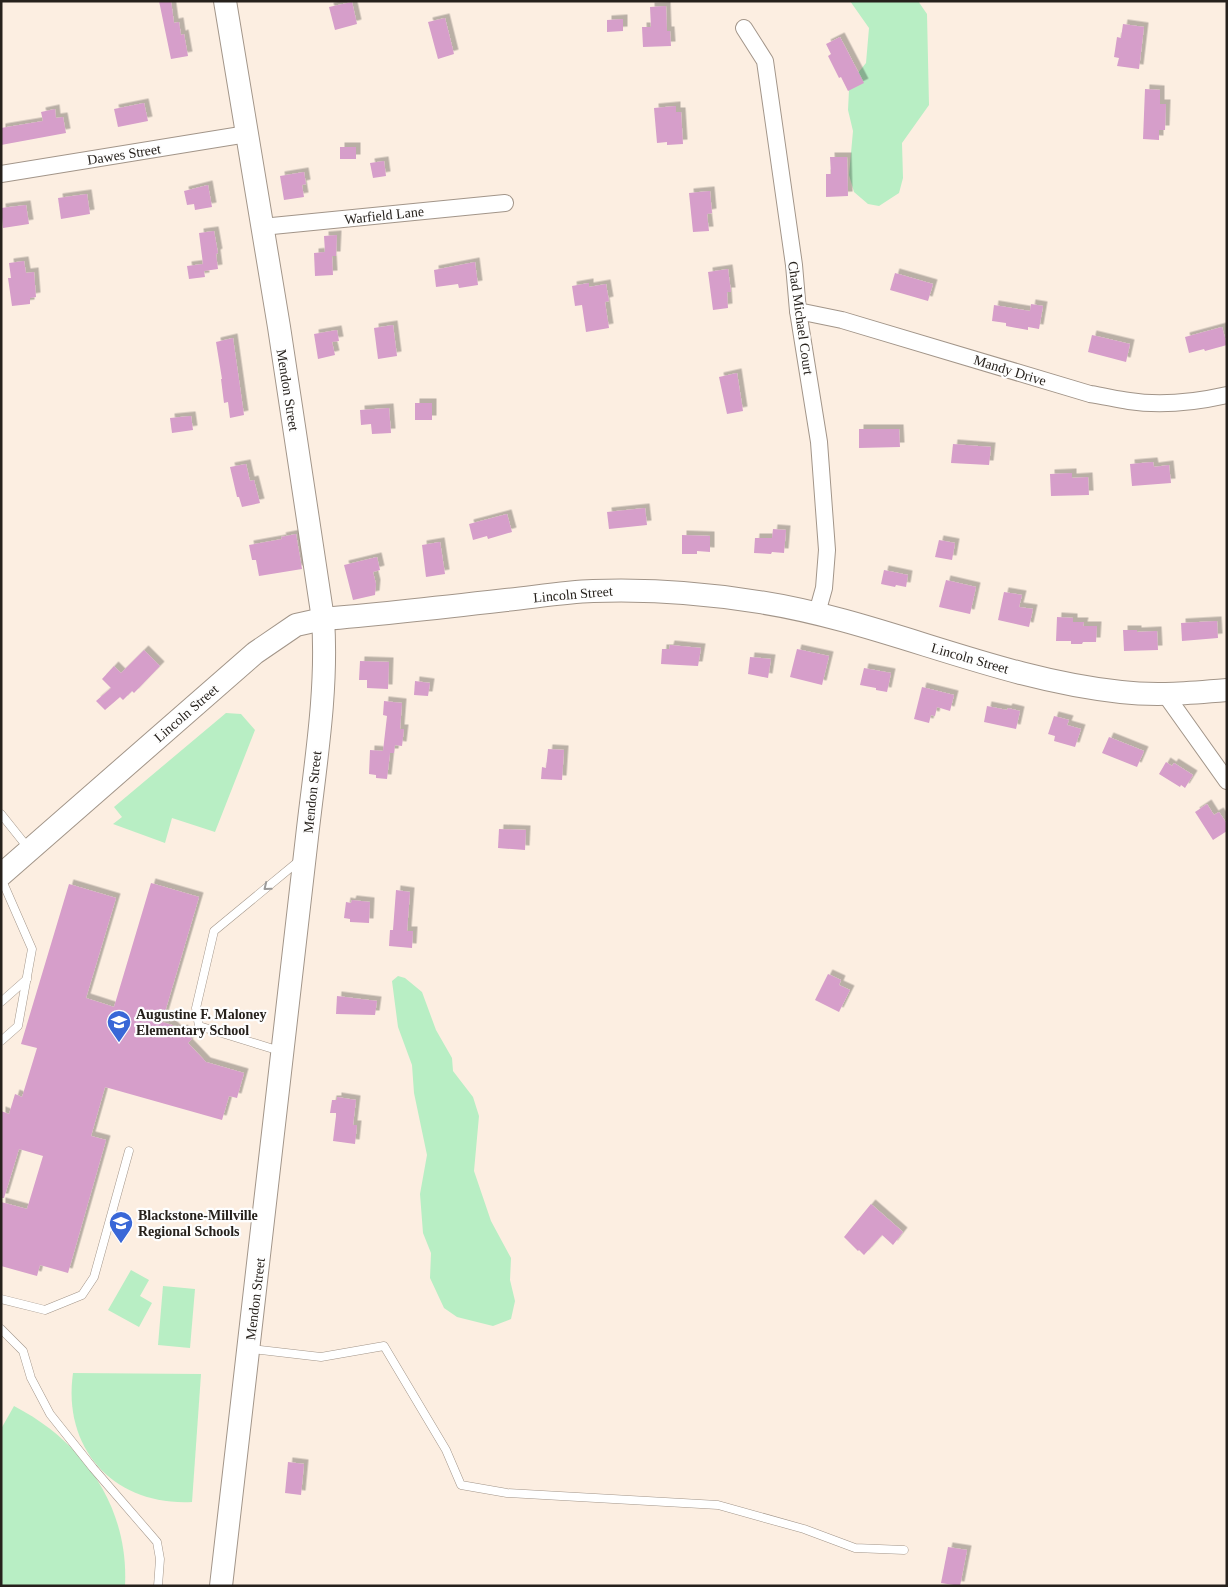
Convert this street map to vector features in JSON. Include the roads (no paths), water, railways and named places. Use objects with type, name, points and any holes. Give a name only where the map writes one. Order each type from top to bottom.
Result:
[{"type":"street","name":"Mendon Street","points":[[221,1586],[305,856],[324,663],[323,619],[225,1]]},
{"type":"street","name":"Chad Michael Court","points":[[744,28],[765,60],[798,311],[819,442],[827,550],[824,588],[817,614]]},
{"type":"street","name":"Dawes Street","points":[[1,174],[247,134]]},
{"type":"street","name":"Warfield Lane","points":[[262,227],[505,203]]},
{"type":"street","name":"Mandy Drive","points":[[798,311],[842,320],[1090,394],[1130,402],[1169,403],[1227,395]]},
{"type":"street","name":"Lincoln Street","points":[[1,877],[255,653],[296,625],[323,619],[592,591],[662,591],[721,596],[790,607],[1040,678],[1109,691],[1165,694],[1227,690]]},
{"type":"street","points":[[1165,694],[1227,781]]},
{"type":"lane","points":[[1,814],[30,850]]},
{"type":"lane","points":[[283,1052],[199,1026],[196,1008],[214,931],[305,856]]},
{"type":"lane","points":[[1,877],[32,949],[18,1026],[1,1041]]},
{"type":"lane","points":[[1,1002],[26,980]]},
{"type":"lane","points":[[2,1300],[45,1310],[82,1295],[94,1277],[129,1151]]},
{"type":"lane","points":[[1,1329],[23,1351],[31,1378],[50,1414],[93,1468],[157,1542],[160,1559],[158,1586]]},
{"type":"lane","points":[[249,1349],[321,1357],[384,1346],[446,1450],[461,1485],[507,1493],[718,1506],[804,1529],[855,1548],[904,1550]]},
{"type":"place","name":"Augustine F. Maloney Elementary School","points":[[119,1043]]},
{"type":"place","name":"Blackstone-Millville Regional Schools","points":[[121,1244]]}]
